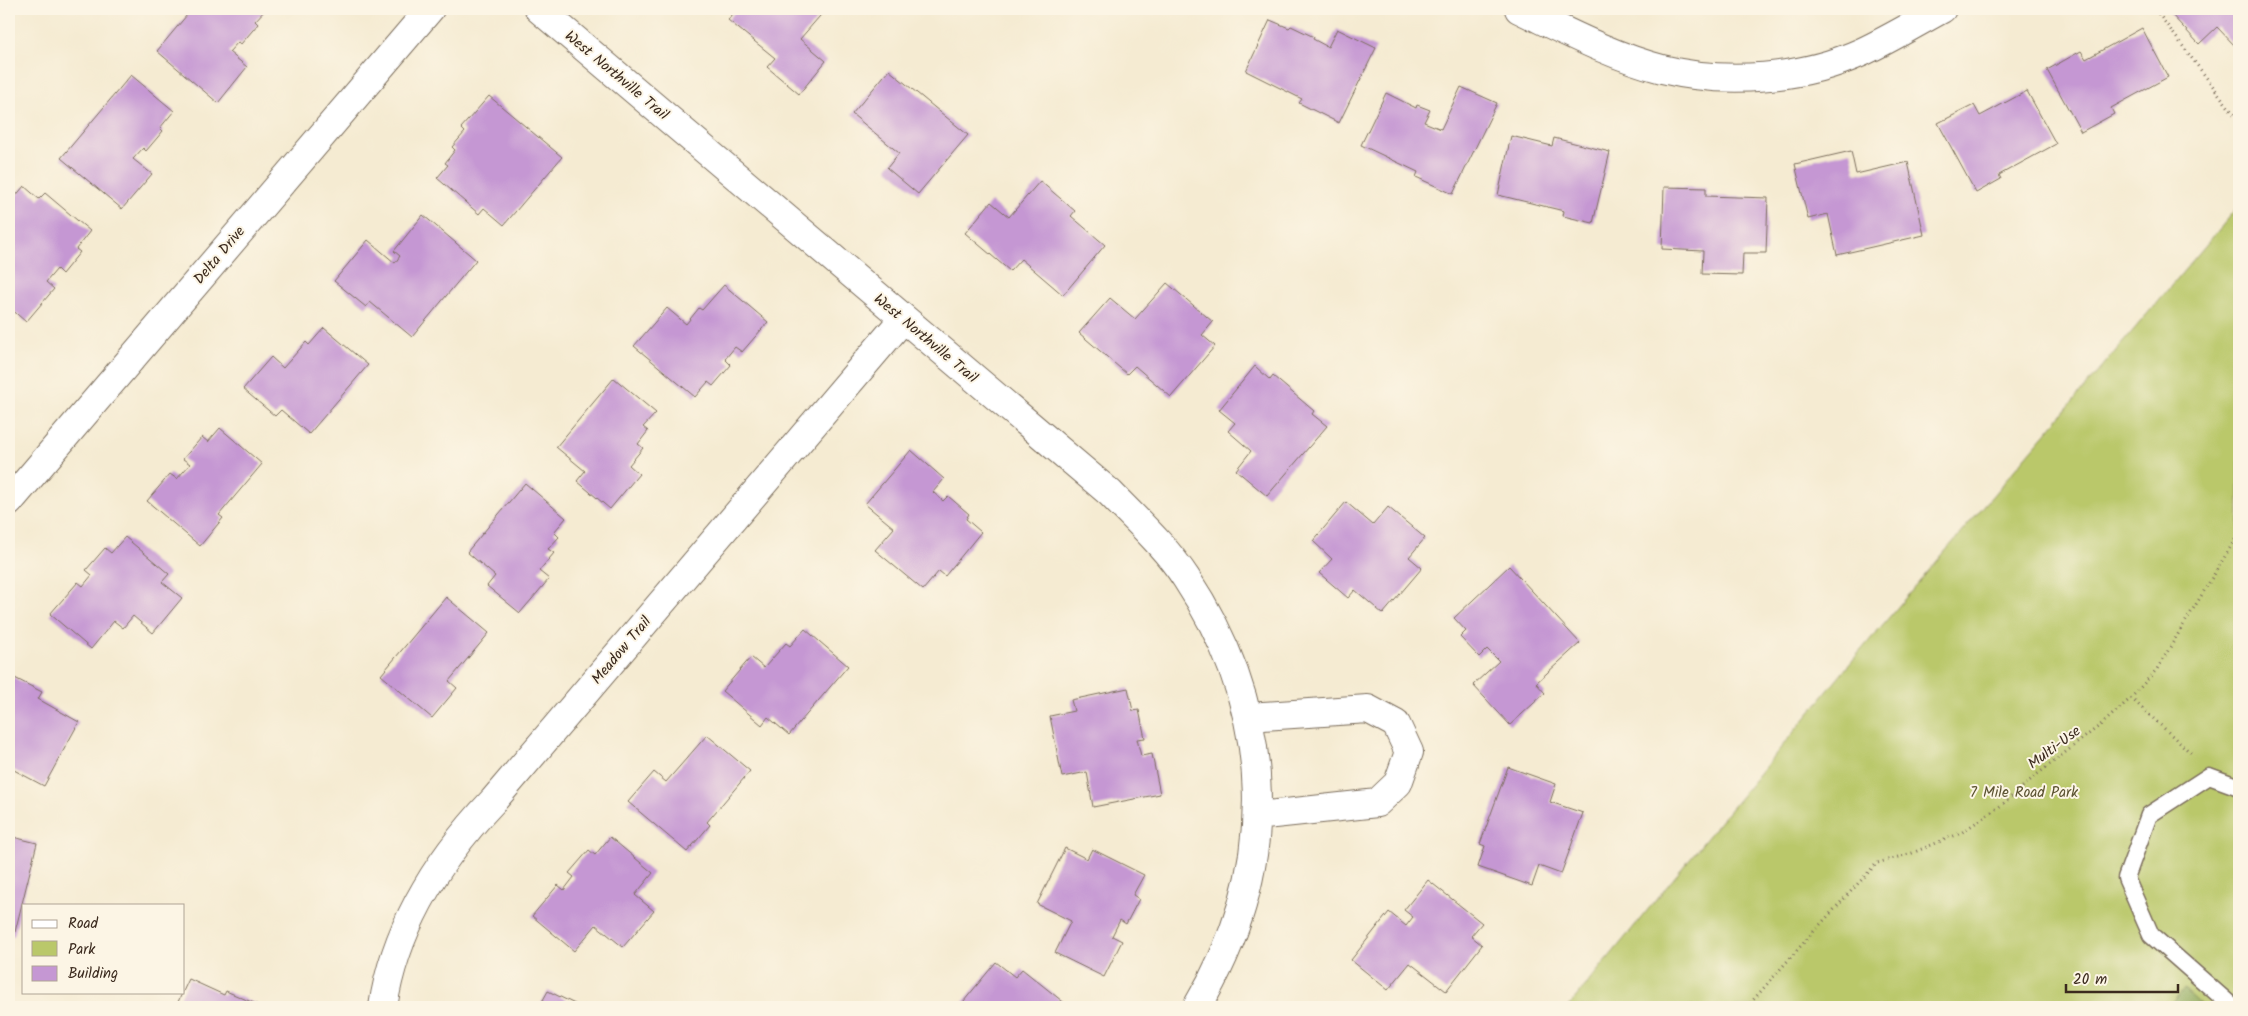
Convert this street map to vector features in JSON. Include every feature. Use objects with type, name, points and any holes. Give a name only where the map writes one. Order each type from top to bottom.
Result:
[{"type":"street","name":"Delta Drive","points":[[9,502],[430,9]]},
{"type":"street","name":"West Northville Trail","points":[[539,9],[1110,493],[1160,543],[1185,577],[1214,626],[1238,678],[1248,717],[1256,768],[1257,816],[1250,874],[1236,926],[1216,976],[1197,1007]]},
{"type":"street","points":[[1519,9],[1606,50],[1662,69],[1709,77],[1769,76],[1816,68],[1861,52],[1942,9]]},
{"type":"street","name":"Meadow Trail","points":[[382,1007],[400,942],[421,894],[466,830],[493,801],[903,319]]},
{"type":"street","points":[[1248,717],[1368,709],[1396,724],[1409,752],[1398,784],[1377,803],[1257,816]]},
{"type":"lane","points":[[2233,1007],[2152,935],[2126,878],[2149,815],[2209,776],[2239,787]]},
{"type":"path","points":[[2159,9],[2158,13],[2239,121]]},
{"type":"path","name":"Multi-Use","points":[[1747,1007],[1805,940],[1877,863],[1962,833],[2002,804],[2103,724],[2131,698],[2156,669],[2239,533]]},
{"type":"path","points":[[2131,698],[2186,748],[2209,776]]},
{"type":"green space","name":"7 Mile Road Park","points":[[2239,206],[2239,1007],[1568,1007],[1857,655]]},
{"type":"green space","points":[[2184,989],[2203,1007],[2168,1007]]},
{"type":"building","points":[[192,9],[266,9],[255,21],[258,24],[241,44],[238,42],[229,52],[247,67],[218,103],[157,51]]},
{"type":"building","points":[[737,9],[826,9],[800,39],[826,61],[799,94],[767,67],[775,58],[728,20]]},
{"type":"building","points":[[2172,9],[2239,9],[2239,43],[2236,47],[2217,27],[2199,44],[2169,12]]},
{"type":"building","points":[[1270,20],[1289,28],[1291,26],[1314,37],[1313,39],[1328,47],[1337,29],[1376,48],[1339,123],[1299,103],[1302,99],[1246,71]]},
{"type":"building","points":[[2142,28],[2168,77],[2111,108],[2114,114],[2081,132],[2047,70],[2081,51],[2086,59]]},
{"type":"building","points":[[889,70],[968,135],[918,194],[887,168],[899,153],[852,114]]},
{"type":"building","points":[[131,75],[174,111],[160,128],[163,131],[146,151],[143,148],[133,159],[152,174],[122,209],[61,158]]},
{"type":"building","points":[[1461,87],[1497,103],[1453,194],[1416,177],[1418,172],[1361,145],[1386,93],[1416,108],[1417,105],[1430,110],[1424,122],[1441,129]]},
{"type":"building","points":[[2027,91],[2056,144],[1999,175],[2001,179],[1976,193],[1938,123],[1974,105],[1980,116]]},
{"type":"building","points":[[489,96],[562,157],[504,225],[484,208],[479,214],[437,178],[448,165],[445,163],[455,150],[452,147],[465,132],[461,128]]},
{"type":"building","points":[[1511,136],[1552,146],[1554,138],[1610,152],[1593,223],[1563,216],[1564,211],[1498,195]]},
{"type":"building","points":[[1851,151],[1856,174],[1908,162],[1924,235],[1837,255],[1828,214],[1808,219],[1795,164]]},
{"type":"building","points":[[1040,181],[1075,211],[1071,216],[1105,245],[1063,295],[1021,259],[1010,271],[965,233],[991,202],[1009,217]]},
{"type":"building","points":[[24,186],[39,199],[45,193],[90,231],[76,249],[80,252],[62,274],[57,269],[46,282],[54,289],[26,322],[9,307],[9,204]]},
{"type":"building","points":[[1664,187],[1706,188],[1706,196],[1768,198],[1766,253],[1743,253],[1742,275],[1702,274],[1703,251],[1662,249]]},
{"type":"building","points":[[423,215],[476,260],[412,337],[370,302],[366,307],[334,281],[368,240],[395,263],[400,256],[394,251]]},
{"type":"building","points":[[1167,283],[1213,322],[1202,335],[1215,346],[1171,397],[1135,366],[1127,374],[1079,333],[1110,298],[1135,319]]},
{"type":"building","points":[[724,285],[768,322],[742,352],[735,347],[725,359],[731,365],[713,386],[708,382],[695,397],[634,346],[667,308],[686,324],[699,308],[702,310]]},
{"type":"building","points":[[324,328],[368,365],[309,434],[281,410],[275,416],[243,389],[271,357],[283,368],[306,342],[309,345]]},
{"type":"building","points":[[1255,366],[1270,380],[1273,376],[1314,411],[1312,414],[1327,426],[1267,496],[1236,470],[1251,451],[1228,431],[1235,423],[1219,410]]},
{"type":"building","points":[[614,378],[656,413],[643,427],[648,431],[638,444],[643,448],[629,465],[639,474],[610,509],[577,481],[585,471],[556,447]]},
{"type":"building","points":[[220,428],[262,464],[219,515],[223,518],[200,546],[147,501],[170,474],[177,479],[190,464],[183,459],[202,437],[208,442]]},
{"type":"building","points":[[911,450],[944,479],[933,492],[943,501],[948,496],[969,514],[966,519],[981,532],[945,576],[939,571],[923,590],[875,550],[894,528],[865,504]]},
{"type":"building","points":[[525,483],[566,518],[554,532],[559,537],[548,549],[554,553],[539,571],[549,579],[520,613],[487,586],[495,576],[467,552]]},
{"type":"building","points":[[1346,502],[1373,525],[1388,507],[1425,538],[1409,557],[1422,568],[1383,614],[1355,590],[1348,598],[1319,573],[1332,559],[1313,541]]},
{"type":"building","points":[[125,537],[169,574],[162,582],[182,598],[153,633],[133,616],[123,628],[114,621],[91,649],[50,614],[78,582],[83,586],[92,575],[86,570],[105,548],[111,553]]},
{"type":"building","points":[[1509,566],[1580,643],[1536,683],[1545,693],[1510,725],[1473,685],[1499,661],[1487,649],[1479,657],[1460,637],[1466,631],[1454,618]]},
{"type":"building","points":[[446,597],[489,633],[449,681],[457,688],[432,718],[381,675]]},
{"type":"building","points":[[805,629],[848,666],[789,735],[768,717],[762,725],[722,691],[751,657],[764,668],[786,643],[790,646]]},
{"type":"building","points":[[9,675],[42,692],[38,699],[79,722],[44,786],[14,770],[9,779]]},
{"type":"building","points":[[1128,688],[1133,711],[1139,710],[1145,738],[1137,739],[1141,756],[1152,754],[1160,794],[1093,807],[1087,772],[1062,777],[1050,716],[1074,711],[1071,700]]},
{"type":"building","points":[[707,735],[750,771],[707,822],[710,825],[687,852],[628,802],[654,772],[666,782]]},
{"type":"building","points":[[1508,767],[1556,784],[1550,802],[1583,813],[1561,874],[1539,866],[1532,886],[1478,867],[1485,846],[1480,844]]},
{"type":"building","points":[[9,836],[37,843],[14,936],[9,935]]},
{"type":"building","points":[[610,837],[653,873],[635,895],[654,911],[623,947],[596,925],[574,951],[532,916],[558,885],[564,890],[574,877],[569,873],[589,850],[595,855]]},
{"type":"building","points":[[1065,848],[1087,859],[1092,849],[1144,875],[1133,895],[1139,899],[1126,924],[1120,920],[1112,936],[1122,941],[1104,977],[1055,953],[1071,921],[1037,904]]},
{"type":"building","points":[[1428,880],[1482,923],[1471,936],[1482,945],[1446,991],[1410,963],[1388,990],[1351,960],[1389,912],[1406,926],[1413,917],[1404,910]]},
{"type":"building","points":[[996,962],[1015,977],[1022,969],[1067,1005],[1065,1007],[959,1007]]},
{"type":"building","points":[[189,979],[224,995],[226,991],[263,1007],[169,1007],[171,1004],[176,1006],[182,994],[185,994],[185,987]]},
{"type":"building","points":[[548,991],[581,1007],[539,1007]]}]
